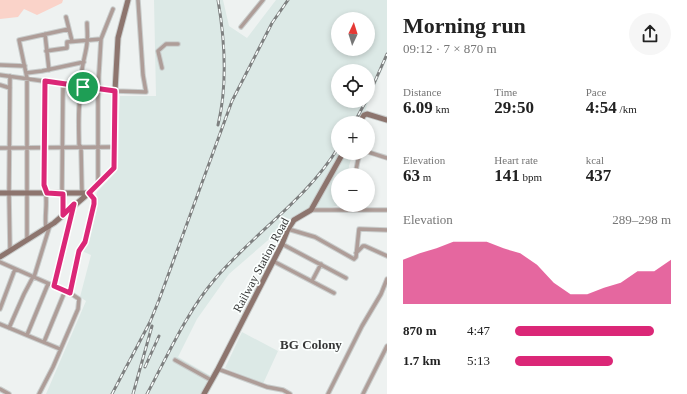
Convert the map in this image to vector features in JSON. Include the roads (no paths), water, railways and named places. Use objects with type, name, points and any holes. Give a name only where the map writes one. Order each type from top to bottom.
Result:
[{"type":"street","points":[[0,257],[48,227],[89,193],[114,168],[115,91],[118,38],[128,0]]},
{"type":"street","points":[[0,75],[115,91],[146,92],[143,75],[138,0]]},
{"type":"street","points":[[241,27],[262,2],[255,0]]},
{"type":"street","points":[[98,184],[98,89],[101,39],[114,9]]},
{"type":"street","points":[[66,17],[72,41]]},
{"type":"street","points":[[82,194],[79,114],[81,92],[83,87],[84,62],[88,41],[87,23]]},
{"type":"street","points":[[26,240],[27,78],[20,40],[69,29]]},
{"type":"street","points":[[45,34],[49,70]]},
{"type":"street","points":[[46,51],[67,48],[67,42],[101,39]]},
{"type":"street","points":[[162,68],[158,50],[166,44],[178,44]]},
{"type":"street","points":[[26,73],[49,70],[84,62]]},
{"type":"street","points":[[0,65],[25,66]]},
{"type":"street","points":[[10,76],[10,250]]},
{"type":"street","points":[[9,328],[24,294],[34,277],[48,227],[44,216],[47,193],[44,185],[45,81]]},
{"type":"street","points":[[63,84],[63,215]]},
{"type":"street","points":[[0,85],[10,88]]},
{"type":"street","points":[[364,116],[365,114],[372,116]]},
{"type":"street","points":[[375,117],[387,120]]},
{"type":"street","points":[[0,148],[115,147]]},
{"type":"street","points":[[375,154],[387,158]]},
{"type":"street","name":"Railway Station Road","points":[[204,394],[282,244],[288,229],[296,218],[311,210],[338,160]]},
{"type":"street","points":[[0,193],[89,193]]},
{"type":"street","points":[[70,293],[79,251],[85,242],[94,204],[94,199],[89,193]]},
{"type":"street","points":[[54,286],[74,204]]},
{"type":"street","points":[[311,210],[331,210]]},
{"type":"street","points":[[375,210],[387,210]]},
{"type":"street","points":[[288,229],[315,237],[354,259],[362,246],[387,256]]},
{"type":"street","points":[[356,254],[359,229],[387,230]]},
{"type":"street","points":[[282,244],[346,278]]},
{"type":"street","points":[[273,261],[334,293]]},
{"type":"street","points":[[0,263],[70,293],[78,298],[80,303],[38,394]]},
{"type":"street","points":[[312,281],[321,264]]},
{"type":"street","points":[[0,309],[15,269]]},
{"type":"street","points":[[328,394],[362,326],[381,294],[387,279]]},
{"type":"street","points":[[27,335],[48,284]]},
{"type":"street","points":[[44,342],[65,291]]},
{"type":"street","points":[[0,324],[60,349]]},
{"type":"street","points":[[363,394],[387,346]]},
{"type":"street","points":[[175,360],[211,380]]},
{"type":"street","points":[[218,369],[267,387],[283,390],[290,394]]},
{"type":"street","points":[[0,389],[9,394]]},
{"type":"railway","points":[[218,0],[224,46],[223,94],[218,125]]},
{"type":"railway","points":[[112,394],[150,322],[232,101],[272,23],[288,0]]},
{"type":"railway","points":[[375,81],[387,54]]},
{"type":"railway","points":[[358,116],[362,108]]},
{"type":"railway","points":[[147,394],[186,320],[215,279],[246,246],[311,184],[331,158]]},
{"type":"railway","points":[[133,394],[152,326]]},
{"type":"railway","points":[[145,367],[159,336]]},
{"type":"district","name":"BG Colony","points":[[311,344]]}]
